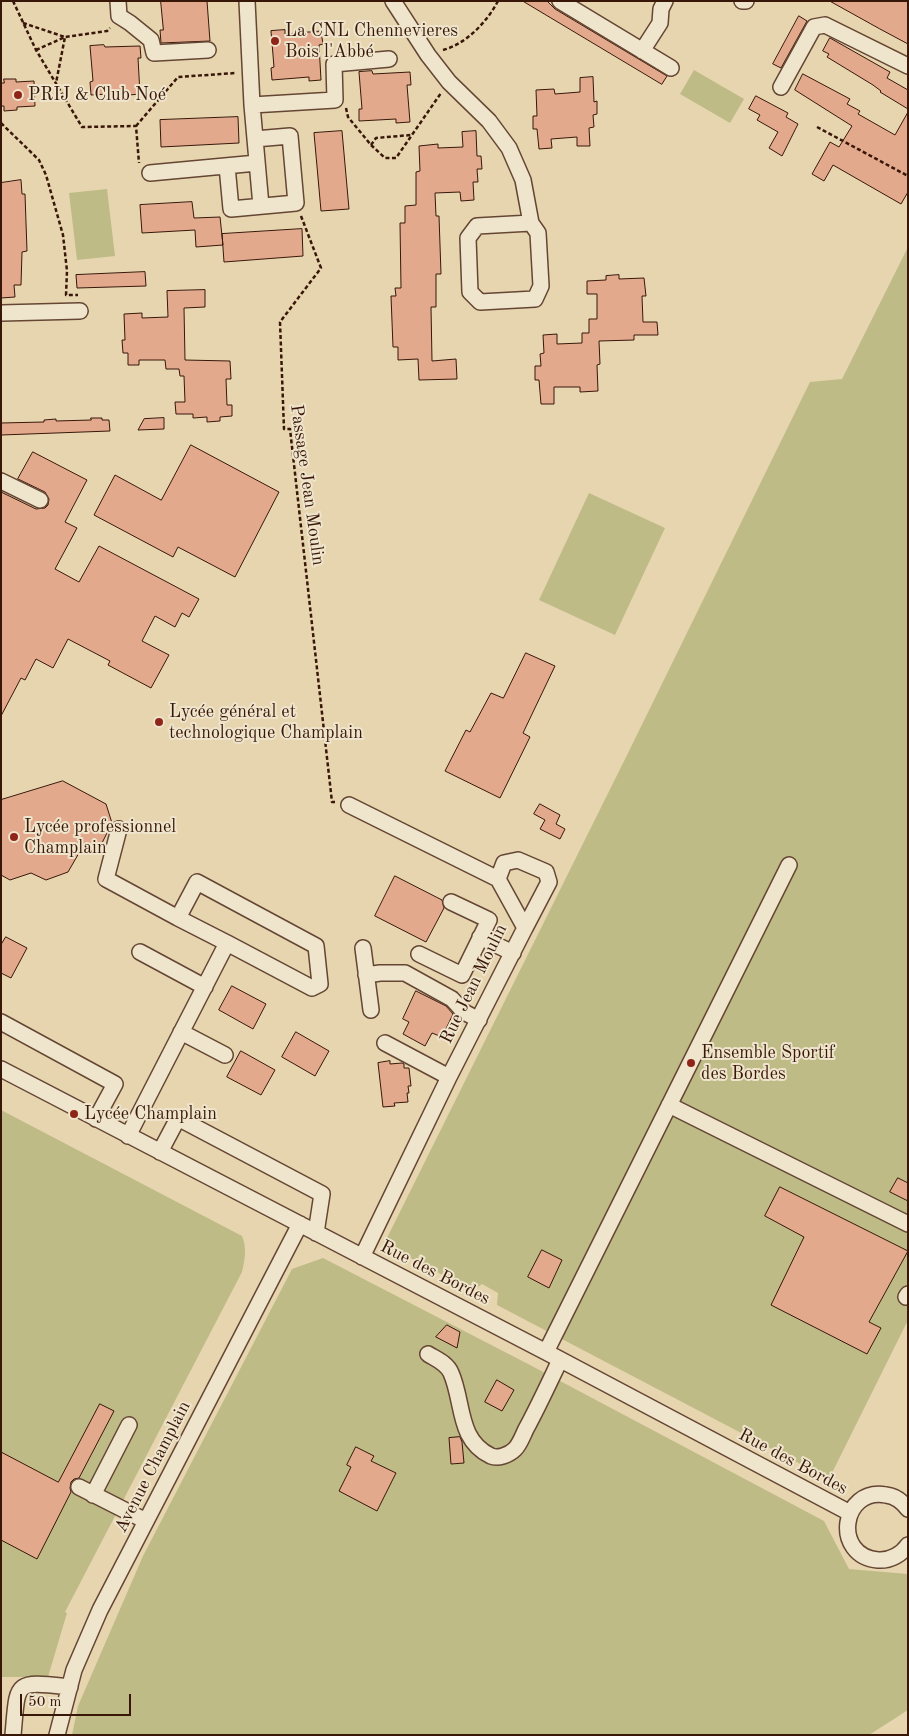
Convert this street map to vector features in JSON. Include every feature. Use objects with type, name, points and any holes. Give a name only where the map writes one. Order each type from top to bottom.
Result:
[{"type":"street","points":[[251,1],[247,1],[250,72],[261,206]]},
{"type":"street","points":[[393,1],[449,82],[489,121],[509,148],[522,180],[530,223],[538,233],[541,286],[535,299],[480,302],[470,292],[468,238],[478,226],[530,223]]},
{"type":"street","points":[[560,1],[672,68]]},
{"type":"street","points":[[642,51],[660,23],[661,9],[665,1]]},
{"type":"street","points":[[118,8],[130,23],[151,40],[154,53],[208,50]]},
{"type":"street","points":[[781,87],[814,27],[825,25],[908,66]]},
{"type":"street","points":[[252,105],[335,100],[334,64],[389,59]]},
{"type":"street","points":[[227,166],[231,208],[296,203],[290,136],[255,139]]},
{"type":"street","points":[[150,173],[257,163]]},
{"type":"street","points":[[1,313],[80,311]]},
{"type":"street","points":[[1,481],[40,500]]},
{"type":"street","points":[[349,805],[498,879],[504,863],[518,860],[546,872],[549,882],[525,928]]},
{"type":"street","points":[[119,829],[106,879],[178,918],[312,988],[320,984],[316,946],[197,882],[178,918]]},
{"type":"street","points":[[546,1352],[789,865]]},
{"type":"street","name":"Rue Jean Moulin","points":[[362,1257],[449,1077],[525,928],[498,879]]},
{"type":"street","points":[[419,954],[462,976],[489,920],[452,902]]},
{"type":"street","points":[[480,937],[513,953]]},
{"type":"street","points":[[128,1136],[227,943]]},
{"type":"street","points":[[363,948],[370,1010]]},
{"type":"street","points":[[140,952],[205,987]]},
{"type":"street","points":[[366,975],[405,973],[452,999],[464,1012],[479,1020]]},
{"type":"street","points":[[1,1022],[115,1084],[96,1119]]},
{"type":"street","points":[[181,1032],[225,1055]]},
{"type":"street","points":[[384,1043],[449,1077]]},
{"type":"street","name":"Rue des Bordes","points":[[1,1068],[850,1513]]},
{"type":"street","points":[[669,1105],[908,1224]]},
{"type":"street","points":[[160,1152],[178,1118],[322,1194],[316,1232]]},
{"type":"street","name":"Avenue Champlain","points":[[57,1735],[74,1670],[100,1610],[300,1224]]},
{"type":"street","points":[[428,1354],[442,1362],[451,1371],[466,1432],[472,1442],[482,1452],[493,1458],[505,1456],[515,1449],[536,1412],[560,1360]]},
{"type":"street","points":[[93,1495],[129,1425]]},
{"type":"street","points":[[79,1487],[146,1522]]},
{"type":"street","points":[[908,1509],[898,1499],[891,1496],[880,1494],[867,1496],[857,1503],[850,1513],[847,1524],[852,1544],[858,1552],[868,1558],[887,1559],[898,1555],[908,1545]]},
{"type":"street","points":[[13,1735],[17,1693],[23,1686],[33,1683],[70,1687]]},
{"type":"path","points":[[14,1],[36,50],[82,127],[136,126]]},
{"type":"path","points":[[428,54],[448,49],[477,30],[498,1]]},
{"type":"path","points":[[36,50],[65,37],[107,31],[118,8]]},
{"type":"path","points":[[23,23],[65,37]]},
{"type":"path","points":[[56,85],[65,37]]},
{"type":"path","points":[[150,173],[139,163],[136,126],[178,77],[250,72]]},
{"type":"path","points":[[335,100],[345,101],[348,118],[371,145],[385,158],[396,158],[449,82]]},
{"type":"path","points":[[1,123],[39,160],[46,175],[63,235],[67,271],[66,294],[79,295]]},
{"type":"path","points":[[817,127],[908,176]]},
{"type":"path","points":[[371,145],[376,138],[412,135]]},
{"type":"path","name":"Passage Jean Moulin","points":[[296,203],[321,268],[280,322],[284,429],[290,429],[332,802],[349,805]]},
{"type":"shaded area","points":[[694,70],[744,99],[730,123],[680,94]]},
{"type":"shaded area","points":[[107,189],[115,256],[77,260],[69,193]]},
{"type":"shaded area","name":"Ensemble Sportif des Bordes","points":[[908,247],[908,1320],[829,1479],[497,1305],[498,1293],[482,1284],[473,1291],[384,1244],[810,382],[842,379]]},
{"type":"shaded area","points":[[589,493],[665,528],[615,635],[539,600]]},
{"type":"shaded area","points":[[1,1110],[242,1236],[245,1249],[242,1272],[65,1612],[67,1613],[48,1677],[1,1677]]},
{"type":"shaded area","points":[[323,1258],[824,1521],[849,1569],[908,1574],[908,1710],[869,1735],[72,1735],[78,1706],[143,1556],[292,1269]]},
{"type":"building","points":[[161,1],[207,1],[210,41],[161,43],[160,30],[163,30]]},
{"type":"building","points":[[523,1],[547,1],[555,9],[667,76],[662,84]]},
{"type":"building","points":[[830,1],[908,1],[908,44],[880,29]]},
{"type":"building","points":[[799,16],[807,21],[781,68],[773,64]]},
{"type":"building","points":[[285,30],[285,34],[321,31],[323,44],[319,45],[321,80],[309,81],[309,77],[272,80],[271,68],[274,67],[271,31]]},
{"type":"building","points":[[830,38],[890,72],[887,78],[908,90],[908,109],[827,57],[829,54],[823,51]]},
{"type":"building","points":[[104,45],[105,47],[140,46],[141,58],[138,58],[140,94],[91,95],[90,82],[93,81],[90,46]]},
{"type":"building","points":[[372,71],[373,74],[410,72],[411,85],[407,85],[410,122],[396,123],[396,119],[359,121],[359,109],[362,109],[359,72]]},
{"type":"building","points":[[803,74],[850,99],[847,104],[860,111],[858,114],[895,135],[908,112],[908,192],[901,204],[833,165],[824,181],[812,174],[830,142],[839,147],[852,126],[795,90]]},
{"type":"building","points":[[593,77],[594,102],[597,101],[597,114],[593,115],[594,127],[589,128],[590,146],[577,146],[577,137],[551,139],[552,148],[539,149],[537,129],[533,129],[533,116],[537,116],[536,90],[554,89],[555,94],[580,92],[580,78]]},
{"type":"building","name":"PRIJ & Club Noé","points":[[4,79],[16,79],[16,82],[34,81],[35,106],[17,107],[17,110],[4,111],[4,106],[1,106],[1,83],[4,83]]},
{"type":"building","points":[[756,96],[788,113],[786,117],[798,124],[782,156],[769,148],[778,132],[757,120],[760,115],[749,109]]},
{"type":"building","points":[[238,117],[239,143],[161,147],[160,120]]},
{"type":"building","points":[[342,131],[349,209],[321,211],[314,133]]},
{"type":"building","points":[[476,131],[477,156],[481,156],[482,169],[477,169],[478,182],[473,182],[474,200],[461,201],[460,192],[435,193],[436,216],[439,216],[441,274],[436,274],[436,307],[431,307],[432,361],[456,359],[457,379],[419,380],[418,359],[398,360],[398,347],[393,347],[391,296],[396,296],[395,288],[401,288],[400,223],[405,223],[405,206],[416,205],[416,172],[420,171],[419,146],[438,144],[438,148],[463,147],[462,132]]},
{"type":"building","points":[[21,180],[22,194],[25,194],[27,251],[22,252],[21,285],[14,285],[15,297],[1,298],[1,183]]},
{"type":"building","points":[[192,202],[194,218],[220,217],[223,245],[196,247],[195,230],[142,233],[140,205]]},
{"type":"building","points":[[302,229],[303,256],[224,262],[222,234]]},
{"type":"building","points":[[145,272],[146,286],[77,288],[76,275]]},
{"type":"building","points":[[619,275],[619,279],[644,278],[646,296],[642,296],[643,322],[657,322],[658,335],[634,335],[634,340],[599,341],[600,364],[597,365],[598,391],[580,392],[580,387],[554,387],[554,404],[541,404],[539,380],[535,380],[535,366],[541,366],[540,354],[544,353],[543,335],[557,334],[557,344],[582,343],[582,333],[589,333],[589,319],[597,319],[597,294],[587,294],[587,281],[606,280],[606,276]]},
{"type":"building","points":[[205,290],[205,307],[184,308],[185,360],[230,361],[231,379],[226,379],[227,405],[232,405],[232,416],[220,417],[220,421],[207,422],[207,417],[193,418],[193,414],[176,414],[175,402],[185,402],[184,376],[180,376],[179,369],[166,369],[165,360],[139,360],[139,365],[128,365],[128,353],[123,353],[122,340],[125,340],[124,314],[142,313],[142,318],[168,317],[167,291]]},
{"type":"building","points":[[91,418],[109,420],[110,431],[1,435],[1,423],[44,422],[44,420],[56,419],[56,421],[91,420]]},
{"type":"building","points":[[164,418],[164,429],[138,430],[144,419]]},
{"type":"building","points":[[191,445],[279,492],[235,577],[178,547],[173,557],[94,515],[115,475],[161,500]]},
{"type":"building","points":[[33,452],[87,480],[65,522],[77,528],[55,569],[79,582],[99,546],[199,599],[189,617],[182,613],[175,627],[155,616],[142,641],[169,655],[151,688],[108,665],[110,661],[68,639],[53,668],[36,659],[25,680],[21,678],[1,716],[1,492],[36,509],[45,508],[48,505],[49,499],[45,492],[18,479]]},
{"type":"building","points":[[526,653],[555,666],[523,733],[530,737],[500,798],[445,771],[466,730],[470,732],[491,693],[503,698]]},
{"type":"building","points":[[63,781],[106,804],[112,823],[97,853],[83,846],[68,872],[46,880],[31,873],[10,880],[1,875],[1,800]]},
{"type":"building","points":[[540,804],[560,815],[556,824],[565,829],[560,839],[540,829],[545,820],[534,814]]},
{"type":"building","points":[[395,876],[442,900],[444,908],[426,942],[375,916]]},
{"type":"building","points":[[6,937],[27,948],[11,978],[1,973],[1,945]]},
{"type":"building","points":[[232,986],[266,1004],[253,1029],[219,1010]]},
{"type":"building","points":[[416,991],[446,1006],[453,1014],[442,1037],[432,1033],[425,1046],[403,1034],[409,1022],[403,1019]]},
{"type":"building","points":[[296,1032],[329,1051],[315,1076],[282,1057]]},
{"type":"building","points":[[241,1051],[275,1070],[261,1095],[227,1077]]},
{"type":"building","points":[[390,1061],[390,1064],[402,1063],[404,1068],[409,1068],[411,1086],[408,1086],[408,1102],[394,1103],[395,1106],[383,1107],[378,1063]]},
{"type":"building","points":[[898,1178],[908,1183],[908,1201],[890,1192]]},
{"type":"building","points":[[780,1187],[908,1251],[869,1322],[881,1328],[867,1354],[771,1305],[804,1237],[765,1216]]},
{"type":"building","points":[[542,1250],[562,1260],[549,1288],[528,1277]]},
{"type":"building","points":[[447,1325],[460,1332],[457,1348],[436,1337]]},
{"type":"building","points":[[497,1380],[514,1390],[502,1411],[485,1402]]},
{"type":"building","points":[[100,1404],[114,1411],[79,1478],[71,1482],[71,1492],[37,1559],[1,1540],[1,1452],[58,1482]]},
{"type":"building","points":[[460,1437],[464,1463],[451,1464],[449,1438]]},
{"type":"building","points":[[356,1447],[374,1456],[371,1461],[396,1473],[377,1511],[339,1491],[351,1467],[347,1465]]},
{"type":"place","name":"La CNL Chennevieres Bois l'Abbé","points":[[275,41]]},
{"type":"place","name":"PRIJ & Club Noé","points":[[18,95]]},
{"type":"place","name":"Lycée général et technologique Champlain","points":[[159,722]]},
{"type":"place","name":"Lycée professionnel Champlain","points":[[14,837]]},
{"type":"place","name":"Ensemble Sportif des Bordes","points":[[691,1063]]},
{"type":"place","name":"Lycée Champlain","points":[[74,1114]]}]
